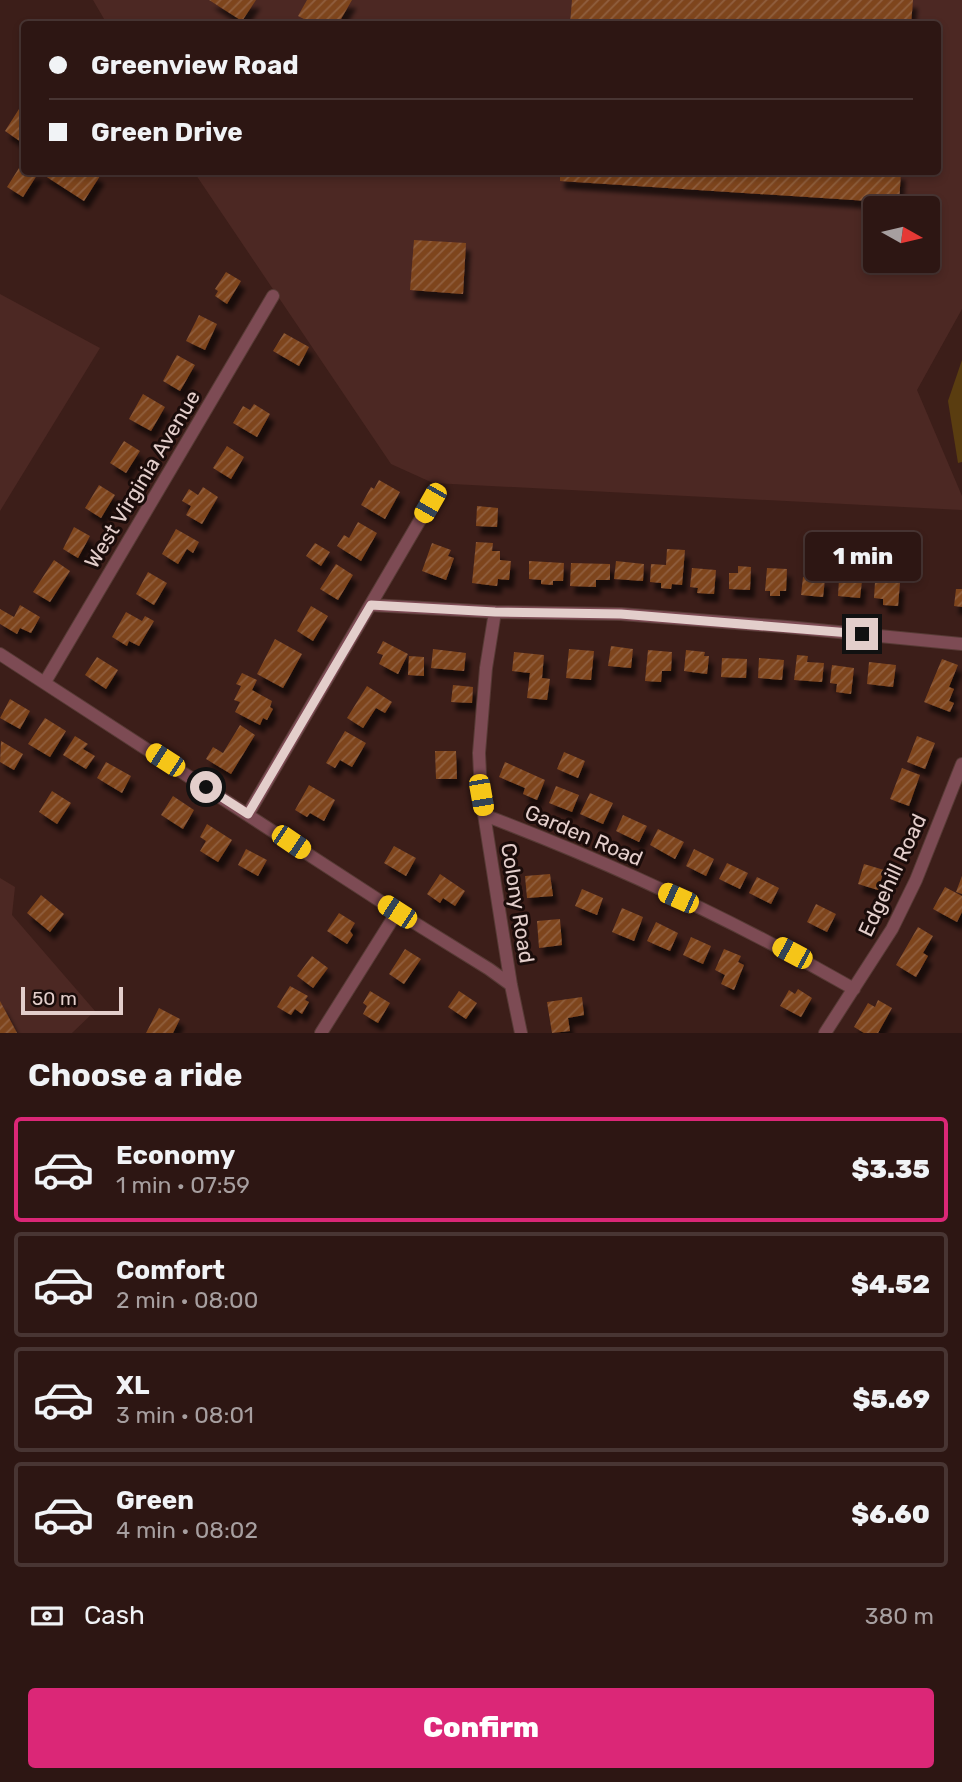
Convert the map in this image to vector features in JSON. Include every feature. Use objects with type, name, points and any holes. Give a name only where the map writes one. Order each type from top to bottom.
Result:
[{"type":"street","name":"West Virginia Avenue","points":[[45,682],[273,296]]},
{"type":"street","points":[[248,814],[430,503]]},
{"type":"street","points":[[371,605],[495,612],[621,614],[962,644]]},
{"type":"street","name":"Colony Road","points":[[495,612],[486,668],[479,753],[484,814],[521,1033]]},
{"type":"street","points":[[0,654],[511,985]]},
{"type":"street","name":"Edgehill Road","points":[[825,1033],[892,929],[916,880],[962,764]]},
{"type":"street","name":"Garden Road","points":[[484,814],[553,841],[728,920],[854,989]]},
{"type":"street","points":[[321,1033],[397,912]]},
{"type":"shaded area","points":[[93,0],[962,0],[962,309],[917,390],[962,496],[962,510],[433,483],[391,464],[196,175],[941,175],[941,21],[105,21]]},
{"type":"shaded area","points":[[0,294],[100,348],[0,511]]},
{"type":"shaded area","points":[[962,360],[962,462],[958,463],[948,401]]},
{"type":"shaded area","points":[[0,878],[15,887],[12,915],[95,1011],[72,1033],[0,1033]]},
{"type":"building","points":[[209,0],[256,0],[242,21]]},
{"type":"building","points":[[307,0],[352,0],[340,21],[308,21],[298,16]]},
{"type":"building","points":[[572,0],[913,0],[911,21],[570,21]]},
{"type":"building","points":[[19,109],[21,110],[21,142],[5,131]]},
{"type":"building","points":[[21,165],[21,175],[37,175],[23,197],[7,187]]},
{"type":"building","points":[[44,175],[100,176],[84,201]]},
{"type":"building","points":[[560,175],[901,175],[899,196],[863,196],[863,201],[560,181]]},
{"type":"building","points":[[414,240],[466,243],[463,294],[410,290]]},
{"type":"building","points":[[226,272],[241,281],[227,304],[215,296],[218,291],[215,289]]},
{"type":"building","points":[[199,315],[217,324],[205,350],[186,341]]},
{"type":"building","points":[[284,333],[309,347],[299,366],[273,351]]},
{"type":"building","points":[[177,355],[195,365],[180,391],[163,381]]},
{"type":"building","points":[[143,394],[165,407],[151,431],[129,419]]},
{"type":"building","points":[[254,404],[270,414],[257,437],[233,423],[243,406],[250,410]]},
{"type":"building","points":[[124,441],[140,451],[126,473],[110,463]]},
{"type":"building","points":[[227,446],[244,457],[231,479],[213,468]]},
{"type":"building","points":[[379,480],[400,492],[385,519],[361,505],[371,487],[374,489]]},
{"type":"building","points":[[99,485],[115,495],[101,518],[85,508]]},
{"type":"building","points":[[203,487],[218,497],[202,524],[186,515],[191,506],[182,501],[189,489],[198,495]]},
{"type":"building","points":[[477,506],[498,508],[497,527],[476,526]]},
{"type":"building","points":[[358,522],[377,533],[361,561],[337,546],[344,535],[349,538]]},
{"type":"building","points":[[74,527],[90,536],[78,558],[63,549]]},
{"type":"building","points":[[176,529],[199,542],[193,553],[187,549],[178,564],[162,554]]},
{"type":"building","points":[[476,542],[493,543],[492,551],[500,551],[500,560],[511,561],[509,580],[498,579],[497,586],[472,583]]},
{"type":"building","points":[[315,543],[330,552],[321,566],[306,556]]},
{"type":"building","points":[[432,543],[451,550],[448,556],[454,558],[446,580],[422,571]]},
{"type":"building","points":[[873,547],[889,548],[888,566],[872,565]]},
{"type":"building","points":[[667,549],[685,550],[682,585],[672,584],[671,589],[661,588],[661,583],[650,582],[651,564],[666,565]]},
{"type":"building","points":[[54,560],[70,571],[50,602],[33,592]]},
{"type":"building","points":[[529,561],[564,563],[563,581],[553,581],[553,585],[529,579]]},
{"type":"building","points":[[616,561],[644,564],[643,581],[614,579]]},
{"type":"building","points":[[571,563],[610,564],[610,580],[596,580],[596,587],[570,586]]},
{"type":"building","points":[[336,564],[353,575],[338,600],[320,589]]},
{"type":"building","points":[[738,566],[751,567],[750,590],[729,589],[729,573],[738,573]]},
{"type":"building","points":[[692,568],[716,570],[714,594],[697,593],[698,588],[690,587]]},
{"type":"building","points":[[767,568],[787,569],[786,591],[780,591],[780,596],[770,596],[770,591],[765,591]]},
{"type":"building","points":[[148,572],[167,583],[154,605],[136,594]]},
{"type":"building","points":[[803,577],[825,579],[823,597],[801,595]]},
{"type":"building","points":[[839,579],[862,581],[860,598],[838,596]]},
{"type":"building","points":[[875,582],[900,583],[898,606],[883,605],[883,599],[874,598]]},
{"type":"building","points":[[956,589],[962,589],[962,607],[954,606]]},
{"type":"building","points":[[20,605],[40,617],[31,633],[20,628],[17,634],[0,624],[0,609],[14,617]]},
{"type":"building","points":[[311,606],[328,616],[313,641],[297,631]]},
{"type":"building","points":[[126,612],[142,621],[145,616],[154,621],[139,646],[129,641],[127,646],[112,637]]},
{"type":"building","points":[[275,639],[302,654],[283,688],[257,674]]},
{"type":"building","points":[[383,641],[408,654],[398,674],[379,664],[383,655],[377,653]]},
{"type":"building","points":[[611,646],[633,649],[631,668],[608,666]]},
{"type":"building","points":[[433,649],[466,653],[464,671],[431,668]]},
{"type":"building","points":[[569,649],[594,651],[591,680],[566,678]]},
{"type":"building","points":[[648,650],[672,652],[671,671],[662,671],[661,682],[645,681]]},
{"type":"building","points":[[686,650],[705,652],[704,656],[709,656],[707,674],[684,671]]},
{"type":"building","points":[[514,652],[544,655],[542,678],[550,679],[547,700],[527,698],[530,673],[512,671]]},
{"type":"building","points":[[797,655],[808,656],[807,662],[824,663],[822,682],[794,680]]},
{"type":"building","points":[[409,656],[424,657],[424,676],[408,675]]},
{"type":"building","points":[[97,657],[118,670],[106,689],[85,675]]},
{"type":"building","points":[[722,658],[747,659],[746,678],[721,677]]},
{"type":"building","points":[[759,658],[784,660],[782,680],[758,678]]},
{"type":"building","points":[[942,659],[958,665],[949,687],[954,689],[949,701],[954,703],[950,712],[924,702]]},
{"type":"building","points":[[869,662],[896,665],[893,687],[867,684]]},
{"type":"building","points":[[832,665],[854,668],[851,694],[836,692],[837,684],[830,683]]},
{"type":"building","points":[[242,673],[257,680],[252,690],[272,701],[270,707],[273,709],[267,720],[263,718],[260,725],[235,712],[240,702],[234,700],[241,686],[236,684]]},
{"type":"building","points":[[453,685],[473,687],[472,703],[451,702]]},
{"type":"building","points":[[367,686],[392,702],[385,713],[376,708],[363,728],[347,718]]},
{"type":"building","points":[[10,699],[30,711],[20,729],[0,718]]},
{"type":"building","points":[[45,718],[66,731],[50,757],[28,744]]},
{"type":"building","points":[[240,725],[255,735],[231,774],[206,759],[213,747],[223,753]]},
{"type":"building","points":[[345,731],[366,743],[352,767],[340,760],[335,768],[326,763]]},
{"type":"building","points":[[75,736],[88,744],[83,749],[95,756],[86,769],[63,755]]},
{"type":"building","points":[[917,736],[935,743],[925,769],[907,762]]},
{"type":"building","points":[[1,741],[23,754],[14,770],[0,762]]},
{"type":"building","points":[[435,751],[456,751],[457,779],[436,779]]},
{"type":"building","points":[[564,752],[585,761],[578,778],[557,769]]},
{"type":"building","points":[[106,762],[131,776],[122,793],[97,778]]},
{"type":"building","points":[[505,762],[545,780],[537,800],[523,794],[525,788],[499,777]]},
{"type":"building","points":[[902,768],[920,775],[909,806],[890,799]]},
{"type":"building","points":[[309,785],[335,800],[324,821],[310,813],[307,817],[295,810]]},
{"type":"building","points":[[556,786],[579,795],[572,812],[549,803]]},
{"type":"building","points":[[52,791],[71,803],[57,824],[39,812]]},
{"type":"building","points":[[590,793],[613,803],[603,824],[580,814]]},
{"type":"building","points":[[173,796],[194,810],[183,829],[161,815]]},
{"type":"building","points":[[623,815],[647,826],[639,842],[616,831]]},
{"type":"building","points":[[207,824],[232,840],[218,862],[200,851],[206,841],[200,837]]},
{"type":"building","points":[[658,829],[684,842],[675,859],[650,845]]},
{"type":"building","points":[[394,846],[416,858],[406,876],[384,863]]},
{"type":"building","points":[[246,849],[267,860],[258,876],[238,865]]},
{"type":"building","points":[[694,849],[714,859],[706,876],[686,866]]},
{"type":"building","points":[[727,863],[748,873],[740,889],[719,879]]},
{"type":"building","points":[[864,864],[884,870],[878,890],[858,884]]},
{"type":"building","points":[[440,874],[465,891],[455,906],[443,898],[440,903],[427,894]]},
{"type":"building","points":[[550,874],[553,896],[527,898],[525,876]]},
{"type":"building","points":[[962,876],[962,894],[956,892]]},
{"type":"building","points":[[757,877],[779,888],[771,904],[749,893]]},
{"type":"building","points":[[945,887],[962,896],[962,912],[957,922],[933,909]]},
{"type":"building","points":[[582,889],[603,898],[597,915],[575,906]]},
{"type":"building","points":[[41,895],[64,914],[50,932],[27,913]]},
{"type":"building","points":[[816,904],[836,914],[827,932],[807,922]]},
{"type":"building","points":[[622,908],[643,917],[634,941],[612,932]]},
{"type":"building","points":[[339,913],[355,923],[350,931],[353,935],[347,944],[327,931]]},
{"type":"building","points":[[560,919],[562,945],[539,948],[537,921]]},
{"type":"building","points":[[656,922],[678,933],[670,951],[647,941]]},
{"type":"building","points":[[918,927],[933,936],[923,953],[928,956],[916,977],[896,965]]},
{"type":"building","points":[[691,937],[711,946],[703,964],[683,955]]},
{"type":"building","points":[[405,949],[421,959],[404,984],[389,974]]},
{"type":"building","points":[[724,949],[741,956],[738,962],[744,965],[734,990],[721,984],[725,975],[715,970]]},
{"type":"building","points":[[312,956],[328,968],[313,988],[297,976]]},
{"type":"building","points":[[290,986],[308,996],[305,1000],[309,1002],[302,1014],[295,1009],[291,1015],[277,1007]]},
{"type":"building","points":[[798,989],[812,998],[801,1017],[780,1006],[789,990],[795,994]]},
{"type":"building","points":[[370,991],[390,1003],[378,1023],[363,1014],[367,1006],[363,1003]]},
{"type":"building","points":[[459,991],[477,1003],[466,1019],[448,1007]]},
{"type":"building","points":[[582,997],[584,1015],[568,1018],[570,1031],[552,1033],[547,1002]]},
{"type":"building","points":[[878,1000],[892,1008],[878,1033],[864,1033],[854,1027],[868,1003],[875,1007]]},
{"type":"building","points":[[0,1001],[17,1033],[0,1033]]},
{"type":"building","points":[[159,1008],[180,1019],[173,1033],[146,1033]]},
{"type":"route","points":[[206,787],[248,814],[371,605],[495,612],[621,614],[862,634]]}]
